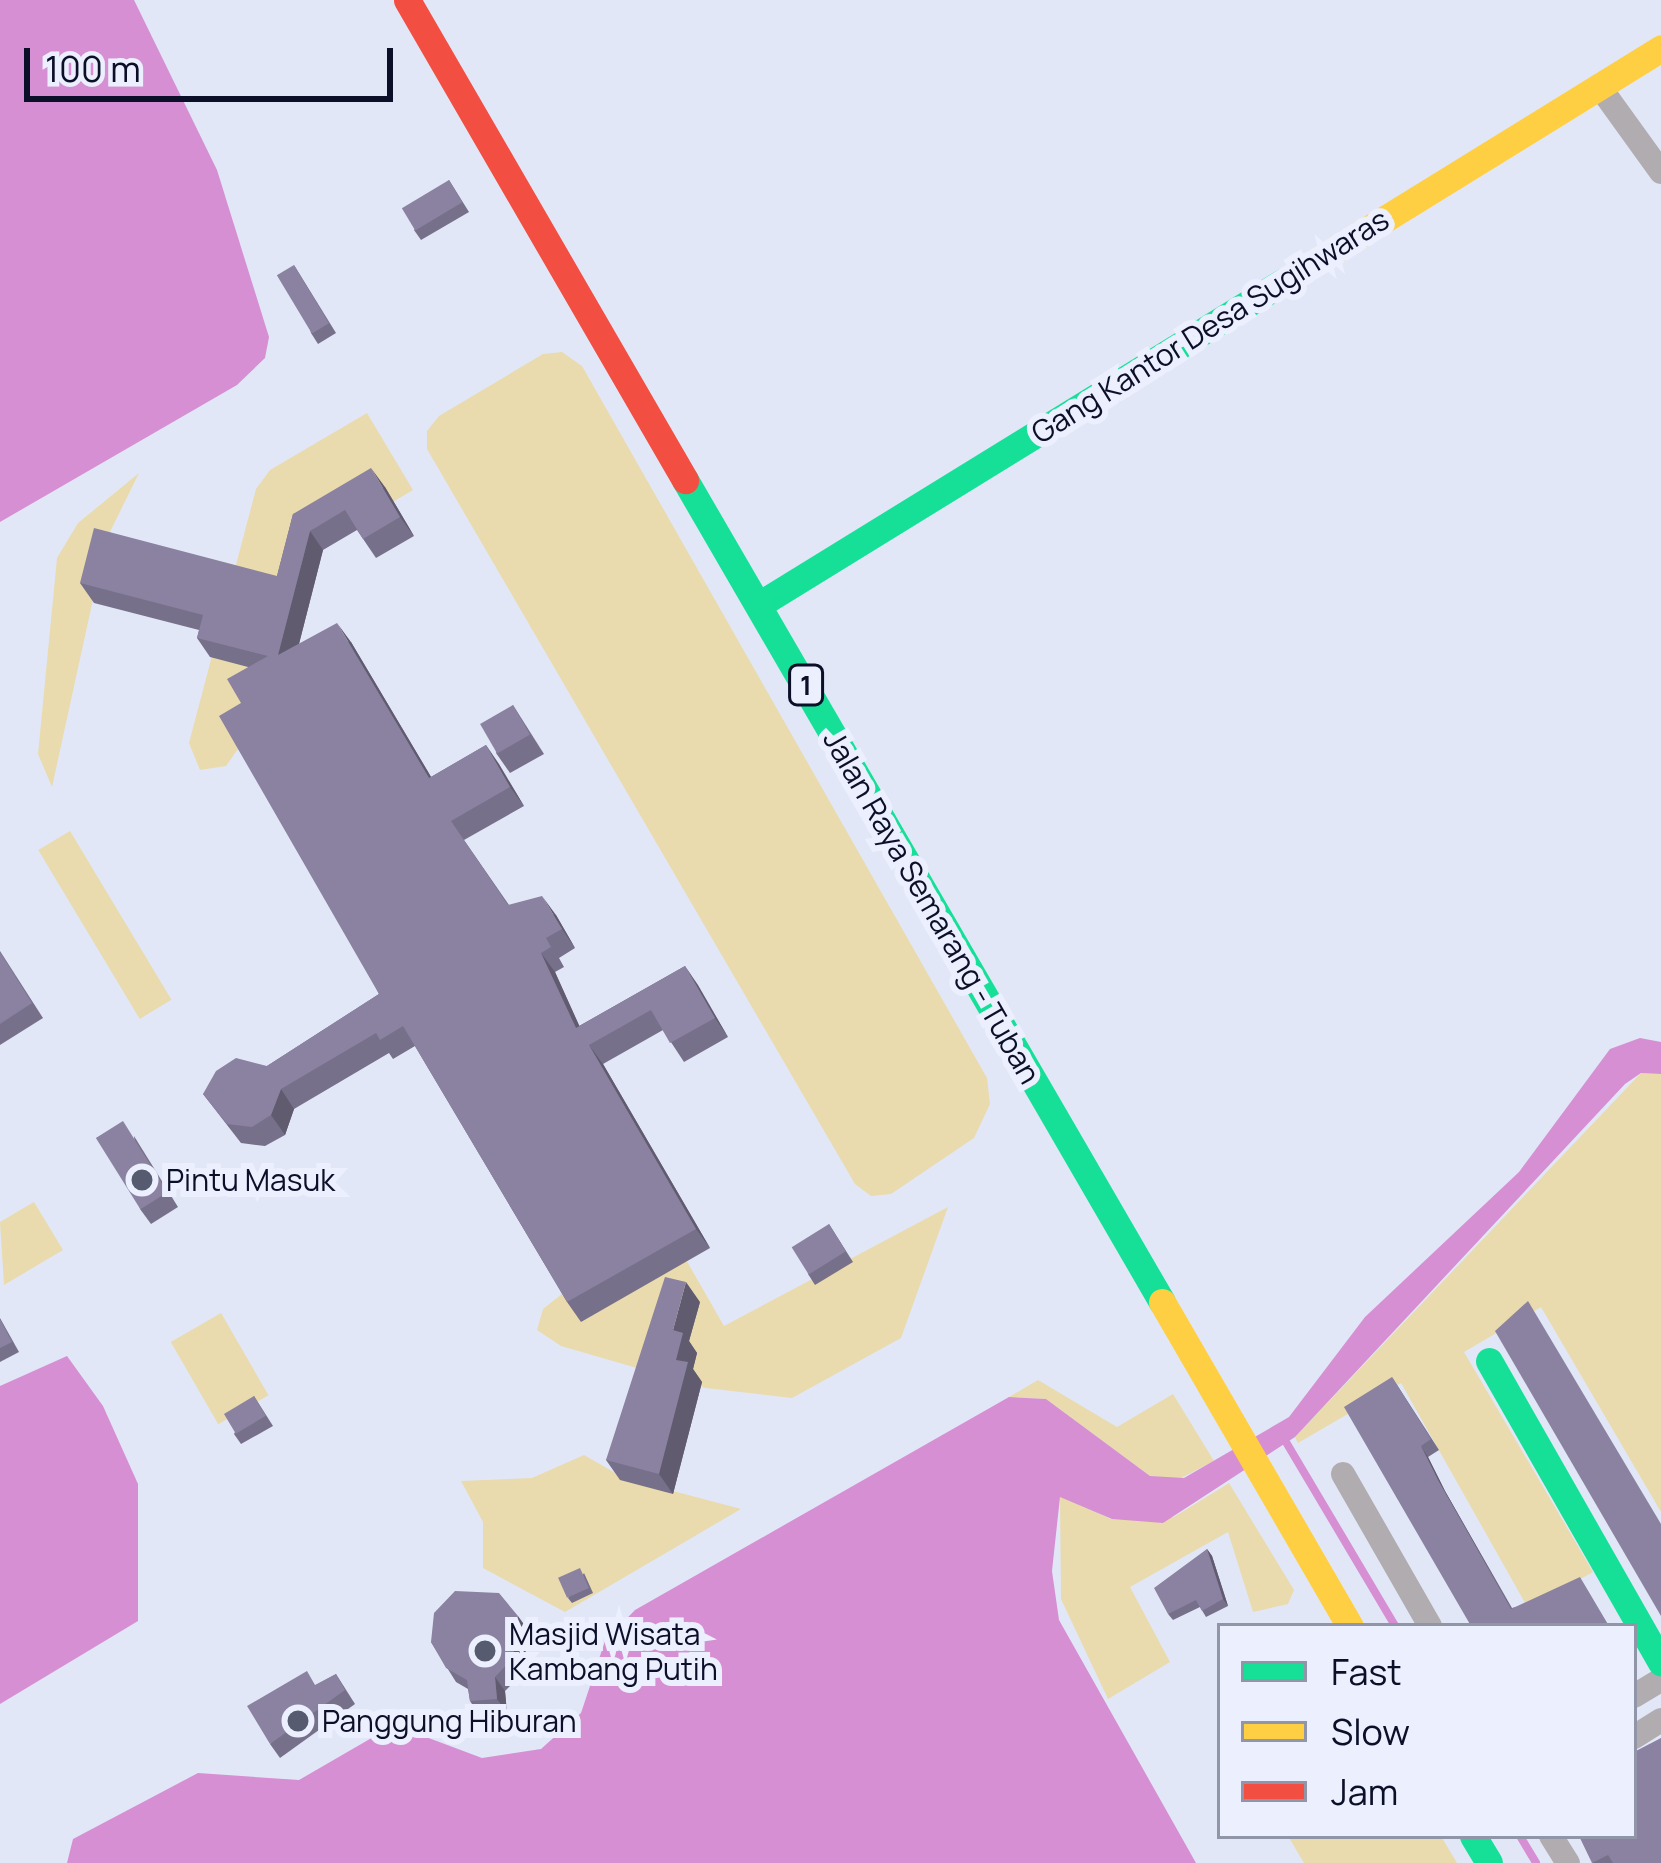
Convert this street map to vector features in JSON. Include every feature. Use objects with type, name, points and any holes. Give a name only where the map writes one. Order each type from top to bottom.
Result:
[{"type":"main road","name":"Jalan Raya Semarang - Tuban","points":[[407,0],[1348,1623]]},
{"type":"main road","name":"Gang Kantor Desa Sugihwaras","points":[[760,604],[1661,48]]},
{"type":"main road","points":[[1489,1361],[1661,1662]]},
{"type":"street","points":[[1599,86],[1661,172]]},
{"type":"street","points":[[1343,1474],[1428,1623]]},
{"type":"shaded area","points":[[0,0],[134,0],[217,170],[269,337],[265,358],[237,385],[0,522]]},
{"type":"shaded area","points":[[562,352],[582,366],[987,1078],[990,1104],[974,1138],[891,1194],[871,1196],[855,1184],[427,449],[427,431],[439,416],[543,354]]},
{"type":"shaded area","points":[[367,413],[413,490],[303,555],[250,732],[226,766],[200,770],[189,743],[256,489],[270,470]]},
{"type":"shaded area","points":[[139,473],[106,540],[52,787],[38,754],[57,558],[78,523]]},
{"type":"shaded area","points":[[70,831],[171,1000],[140,1019],[38,850]]},
{"type":"shaded area","points":[[1640,1038],[1661,1042],[1661,1074],[1641,1073],[1625,1084],[1295,1437],[1163,1523],[1112,1519],[1060,1497],[1052,1571],[1059,1620],[1196,1863],[67,1863],[73,1839],[198,1773],[299,1780],[394,1725],[482,1758],[541,1749],[581,1713],[605,1641],[635,1610],[1009,1397],[1046,1399],[1150,1476],[1184,1478],[1289,1417],[1365,1317],[1519,1172],[1610,1049]]},
{"type":"shaded area","points":[[1641,1073],[1661,1074],[1661,1512],[1541,1307],[1464,1352],[1593,1572],[1528,1608],[1401,1383],[1298,1443],[1295,1437]]},
{"type":"shaded area","points":[[34,1202],[63,1250],[4,1285],[0,1222]]},
{"type":"shaded area","points":[[948,1207],[901,1338],[792,1398],[706,1388],[561,1346],[537,1330],[543,1309],[567,1290],[685,1258],[724,1326]]},
{"type":"shaded area","points":[[221,1313],[268,1395],[218,1424],[171,1342]]},
{"type":"shaded area","points":[[67,1356],[103,1406],[138,1484],[138,1621],[0,1704],[0,1386]]},
{"type":"shaded area","points":[[1038,1380],[1117,1427],[1173,1394],[1214,1461],[1177,1480],[1150,1476],[1046,1399],[1009,1397]]},
{"type":"shaded area","points":[[584,1455],[624,1478],[741,1509],[565,1612],[483,1568],[483,1522],[461,1481],[532,1478]]},
{"type":"shaded area","points":[[1229,1483],[1294,1590],[1288,1604],[1253,1612],[1228,1532],[1130,1587],[1170,1662],[1108,1699],[1061,1599],[1060,1496],[1111,1519],[1174,1517]]},
{"type":"shaded area","points":[[1290,1839],[1443,1839],[1457,1863],[1304,1863]]},
{"type":"building","points":[[449,180],[462,202],[415,231],[402,208]]},
{"type":"building","points":[[294,265],[329,323],[312,334],[277,275]]},
{"type":"building","points":[[371,468],[400,517],[363,539],[345,510],[310,531],[278,655],[337,623],[429,778],[486,745],[510,787],[451,821],[508,905],[542,896],[562,929],[546,938],[551,947],[541,953],[576,1028],[685,966],[715,1018],[670,1043],[651,1010],[589,1045],[696,1229],[567,1302],[403,1026],[380,1040],[376,1033],[281,1089],[271,1115],[252,1127],[227,1124],[203,1094],[216,1071],[236,1058],[267,1066],[379,994],[219,716],[241,703],[227,679],[268,656],[197,638],[203,615],[80,583],[94,528],[277,576],[293,514]]},
{"type":"building","points":[[513,705],[530,734],[497,753],[480,724]]},
{"type":"building","points":[[0,952],[32,1003],[0,1024]]},
{"type":"building","name":"Pintu Masuk","points":[[123,1121],[168,1192],[140,1209],[96,1138]]},
{"type":"building","points":[[829,1224],[846,1251],[809,1274],[792,1247]]},
{"type":"building","points":[[665,1277],[686,1282],[673,1330],[683,1333],[676,1360],[688,1362],[659,1474],[606,1460]]},
{"type":"building","points":[[1528,1301],[1661,1524],[1661,1616],[1495,1331]]},
{"type":"building","points":[[0,1319],[12,1342],[0,1348]]},
{"type":"building","points":[[1392,1377],[1431,1439],[1421,1446],[1511,1609],[1580,1577],[1607,1623],[1469,1623],[1344,1407]]},
{"type":"building","points":[[254,1396],[266,1416],[236,1434],[224,1414]]},
{"type":"building","points":[[1207,1549],[1223,1599],[1202,1611],[1196,1600],[1168,1614],[1154,1588]]},
{"type":"building","points":[[580,1568],[589,1588],[567,1598],[558,1578]]},
{"type":"building","name":"Masjid Wisata Kambang Putih","points":[[455,1591],[499,1593],[518,1616],[513,1658],[495,1677],[497,1699],[470,1701],[467,1680],[446,1668],[431,1642],[434,1613]]},
{"type":"building","points":[[307,1671],[315,1685],[336,1674],[345,1690],[270,1744],[247,1706]]},
{"type":"building","points":[[1661,1738],[1661,1863],[1613,1863],[1608,1855],[1592,1863],[1580,1839],[1637,1839],[1637,1750]]},
{"type":"waterway","points":[[1283,1437],[1393,1623]]},
{"type":"waterway","points":[[1522,1839],[1536,1863]]},
{"type":"traffic: fast","points":[[760,604],[1286,280]]},
{"type":"traffic: fast","points":[[685,480],[1162,1302]]},
{"type":"traffic: fast","points":[[1489,1361],[1661,1662]]},
{"type":"traffic: fast","points":[[1475,1839],[1489,1863]]},
{"type":"traffic: slow","points":[[1286,280],[1661,48]]},
{"type":"traffic: slow","points":[[1162,1302],[1348,1623]]},
{"type":"traffic: jam","points":[[407,0],[685,480]]},
{"type":"place","name":"Pintu Masuk","points":[[142,1180]]},
{"type":"place","name":"Masjid Wisata Kambang Putih","points":[[485,1651]]},
{"type":"place","name":"Panggung Hiburan","points":[[298,1721]]}]
